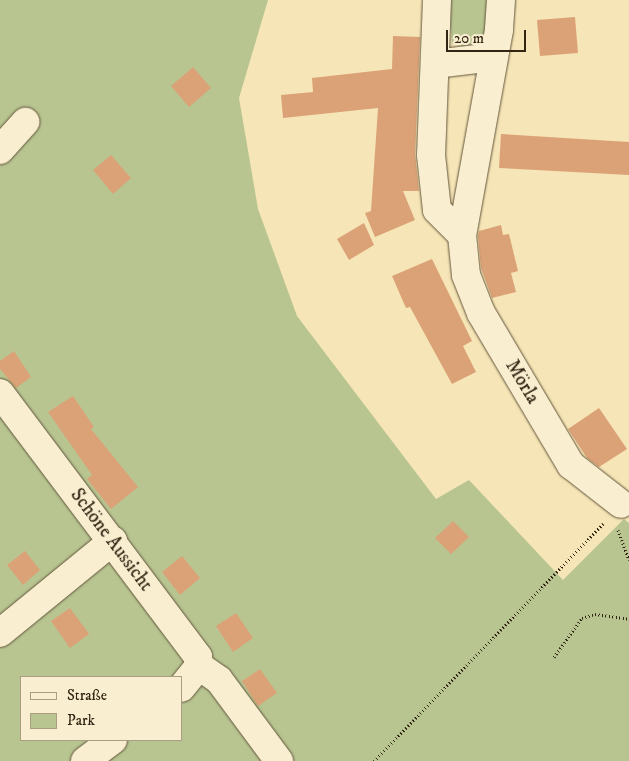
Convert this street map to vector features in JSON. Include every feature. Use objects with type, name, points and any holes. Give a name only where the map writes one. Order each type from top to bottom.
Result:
[{"type":"street","points":[[437,0],[431,155],[437,210],[462,236]]},
{"type":"street","name":"Mörla","points":[[501,0],[494,57],[462,236],[466,275],[481,313],[571,465],[621,504]]},
{"type":"street","points":[[435,64],[494,57]]},
{"type":"street","points":[[0,150],[25,122]]},
{"type":"street","name":"Schöne Aussicht","points":[[0,393],[113,541],[198,657],[200,666]]},
{"type":"street","points":[[0,633],[113,541]]},
{"type":"street","points":[[182,687],[200,666],[219,680],[279,761]]},
{"type":"street","points":[[85,761],[112,741]]},
{"type":"path","points":[[374,761],[621,504]]},
{"type":"path","points":[[554,657],[582,618],[595,614],[629,619]]},
{"type":"green space","points":[[0,0],[268,0],[239,98],[258,209],[297,316],[436,499],[469,480],[563,580],[624,519],[629,523],[629,761],[0,761]]},
{"type":"green space","points":[[448,0],[493,0],[490,25],[481,38],[467,47],[452,44]]},
{"type":"building","points":[[575,17],[578,53],[540,56],[537,20]]},
{"type":"building","points":[[393,36],[420,37],[415,154],[419,191],[403,191],[415,220],[375,237],[365,213],[371,211],[378,108],[283,118],[281,95],[313,92],[312,78],[392,69]]},
{"type":"building","points":[[193,67],[211,88],[189,107],[171,86]]},
{"type":"building","points":[[501,134],[629,142],[629,175],[499,168]]},
{"type":"building","points":[[111,155],[131,178],[113,194],[93,170]]},
{"type":"building","points":[[364,223],[374,245],[349,260],[337,239]]},
{"type":"building","points":[[501,225],[503,235],[509,234],[518,271],[511,273],[516,292],[492,298],[481,268],[478,236],[479,231]]},
{"type":"building","points":[[432,259],[472,341],[463,346],[476,372],[452,384],[410,307],[406,308],[392,276]]},
{"type":"building","points":[[14,351],[31,377],[16,388],[0,369],[0,361]]},
{"type":"building","points":[[73,396],[94,427],[91,429],[138,487],[111,509],[87,479],[92,475],[48,412]]},
{"type":"building","points":[[599,408],[627,449],[599,467],[587,458],[568,429]]},
{"type":"building","points":[[453,521],[469,537],[451,554],[435,538]]},
{"type":"building","points":[[25,551],[40,570],[23,585],[7,565]]},
{"type":"building","points":[[182,556],[200,578],[180,595],[162,572]]},
{"type":"building","points":[[70,608],[89,634],[70,648],[51,621]]},
{"type":"building","points":[[236,613],[253,638],[233,652],[216,626]]},
{"type":"building","points":[[260,669],[277,693],[258,706],[242,681]]}]
